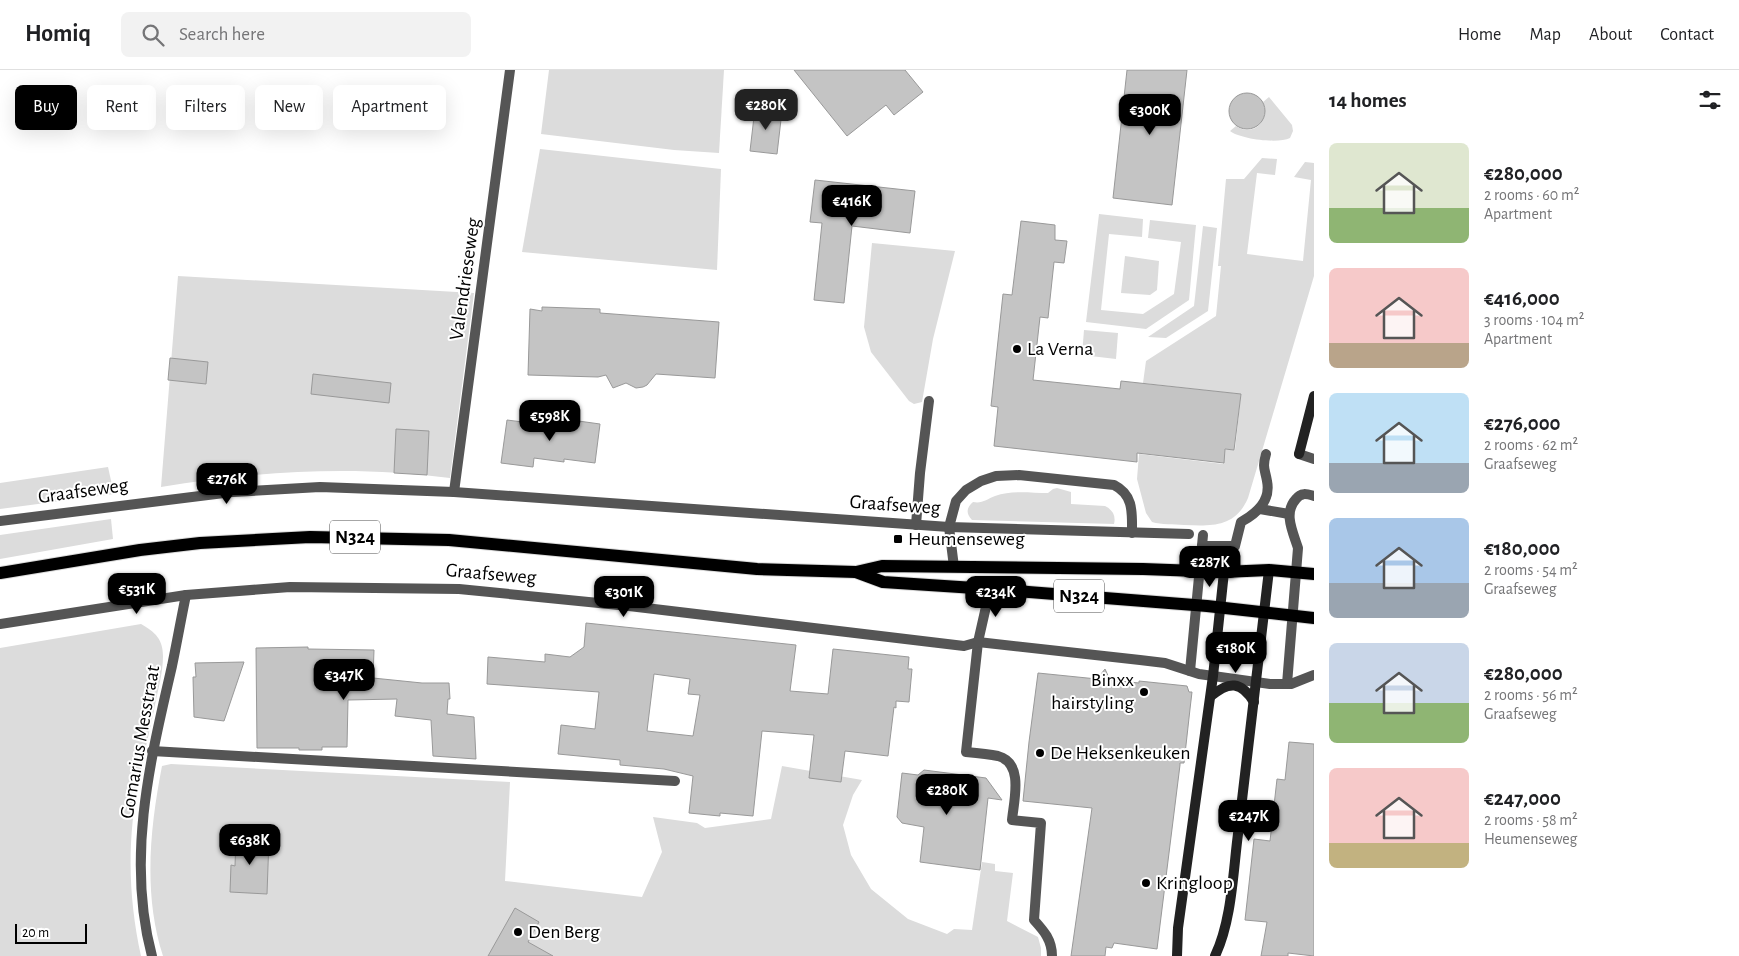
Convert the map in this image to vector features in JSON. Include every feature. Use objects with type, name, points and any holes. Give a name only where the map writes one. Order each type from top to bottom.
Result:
[{"type":"main road","name":"Graafseweg","points":[[0,574],[140,550],[200,543],[310,537],[449,540],[775,570],[856,572],[882,566],[1143,569],[1224,572],[1269,570],[1314,574]]},
{"type":"main road","name":"Graafseweg","points":[[856,572],[883,582],[990,588],[1221,607],[1314,618]]},
{"type":"street","name":"Valendrieseweg","points":[[454,492],[510,70]]},
{"type":"street","points":[[1314,396],[1299,454],[1314,460]]},
{"type":"street","points":[[916,525],[929,402]]},
{"type":"street","points":[[1202,546],[1235,546],[1241,522],[1260,509],[1267,497],[1266,477],[1263,471],[1266,454]]},
{"type":"street","points":[[950,527],[952,511],[956,501],[966,490],[981,481],[996,476],[1019,475],[1114,485],[1122,489],[1132,509],[1132,533]]},
{"type":"street","name":"Graafseweg","points":[[0,521],[232,492],[320,488],[454,492],[950,527],[1189,534]]},
{"type":"street","points":[[1287,684],[1298,548],[1292,531],[1291,506],[1299,496],[1306,494],[1314,496]]},
{"type":"street","points":[[1260,509],[1290,514]]},
{"type":"street","name":"Graafseweg","points":[[950,527],[954,567]]},
{"type":"street","points":[[1190,671],[1203,534]]},
{"type":"street","points":[[1215,956],[1223,937],[1229,904],[1269,570]]},
{"type":"street","points":[[1180,954],[1180,918],[1214,676],[1224,572]]},
{"type":"street","name":"Graafseweg","points":[[0,624],[186,595],[290,587],[459,589],[629,606],[964,646],[978,642],[1140,660],[1165,663],[1214,676],[1256,682],[1287,684],[1314,675]]},
{"type":"street","points":[[990,588],[978,642],[966,752],[999,756],[1007,760],[1015,776],[1012,820],[1041,823],[1034,920],[1049,938],[1052,946],[1052,956]]},
{"type":"street","name":"Gomarius Messtraat","points":[[152,956],[142,905],[140,865],[142,826],[152,751],[186,595]]},
{"type":"street","points":[[1211,696],[1220,688],[1230,686],[1241,687],[1248,692],[1254,702]]},
{"type":"street","points":[[152,751],[675,781]]},
{"type":"shaded area","points":[[549,70],[724,70],[719,153],[674,150],[541,134]]},
{"type":"shaded area","points":[[1269,97],[1292,125],[1293,131],[1290,138],[1277,141],[1259,140],[1230,131],[1236,126],[1249,130],[1259,125],[1265,115],[1263,102]]},
{"type":"shaded area","points":[[540,149],[721,169],[717,270],[522,252]]},
{"type":"shaded area","points":[[1262,158],[1277,159],[1275,175],[1257,173],[1247,254],[1303,261],[1311,180],[1294,177],[1305,162],[1314,163],[1314,276],[1248,498],[1243,508],[1236,515],[1229,520],[1213,525],[1152,522],[1146,513],[1137,479],[1139,454],[1223,464],[1225,450],[1235,450],[1241,394],[1143,383],[1146,361],[1216,316],[1221,266],[1218,266],[1226,179],[1244,179]]},
{"type":"shaded area","points":[[1099,214],[1143,219],[1142,237],[1109,234],[1101,310],[1143,314],[1174,294],[1181,242],[1148,238],[1150,220],[1196,225],[1189,300],[1146,329],[1086,322]]},
{"type":"shaded area","points":[[1203,226],[1217,228],[1208,311],[1166,338],[1148,337],[1194,306]]},
{"type":"shaded area","points":[[872,243],[955,251],[933,339],[922,402],[914,404],[909,401],[871,352],[864,327]]},
{"type":"shaded area","points":[[1125,256],[1159,261],[1157,290],[1150,295],[1121,293]]},
{"type":"shaded area","points":[[178,276],[474,293],[450,478],[378,472],[305,472],[232,477],[161,487]]},
{"type":"shaded area","points":[[1084,330],[1118,333],[1116,359],[1082,355]]},
{"type":"shaded area","points":[[108,467],[114,494],[0,509],[0,483]]},
{"type":"shaded area","points":[[1057,488],[1071,492],[1071,504],[1105,506],[1112,511],[1114,524],[972,520],[968,513],[969,506],[973,502],[982,502],[1008,493],[1048,493]]},
{"type":"shaded area","points":[[111,519],[113,539],[0,559],[0,535]]},
{"type":"shaded area","points":[[141,624],[150,630],[160,641],[163,656],[132,824],[131,890],[141,956],[0,956],[0,648]]},
{"type":"shaded area","points":[[171,764],[510,782],[505,881],[642,897],[662,852],[653,817],[697,823],[705,828],[771,819],[782,766],[862,780],[853,795],[843,825],[851,855],[871,889],[908,919],[947,934],[954,929],[972,930],[982,862],[995,864],[995,871],[1013,873],[1007,921],[1038,937],[1041,956],[163,956],[153,909],[150,861],[154,813],[162,766]]},
{"type":"building","points":[[794,70],[905,70],[923,92],[894,115],[886,105],[847,136]]},
{"type":"building","points":[[1127,70],[1187,70],[1172,205],[1113,198]]},
{"type":"building","points":[[1247,93],[1254,94],[1260,98],[1264,104],[1264,118],[1260,124],[1254,128],[1247,129],[1240,128],[1234,124],[1230,118],[1229,111],[1230,104],[1234,98],[1240,94]]},
{"type":"building","points":[[755,108],[782,111],[777,154],[750,151]]},
{"type":"building","points":[[815,180],[915,191],[910,233],[852,226],[844,303],[814,300],[822,223],[810,222]]},
{"type":"building","name":"La Verna","points":[[1021,221],[1055,225],[1055,240],[1067,241],[1064,263],[1054,262],[1048,318],[1040,317],[1033,380],[1120,389],[1121,381],[1241,394],[1234,450],[1225,449],[1224,463],[1137,453],[1137,462],[994,446],[998,407],[991,406],[1003,294],[1012,295]]},
{"type":"building","points":[[542,307],[600,309],[600,313],[719,322],[715,378],[656,374],[643,387],[636,388],[626,383],[613,388],[606,375],[598,377],[528,375],[530,309],[542,311]]},
{"type":"building","points":[[170,358],[208,362],[206,384],[168,380]]},
{"type":"building","points":[[313,374],[391,383],[389,403],[311,394]]},
{"type":"building","points":[[564,419],[600,424],[595,463],[564,459],[564,462],[534,458],[533,467],[501,463],[507,420],[562,427]]},
{"type":"building","points":[[396,429],[429,431],[427,475],[394,473]]},
{"type":"building","points":[[586,623],[796,645],[790,691],[828,694],[833,649],[909,657],[908,669],[912,669],[909,702],[896,701],[888,756],[845,751],[841,782],[809,778],[814,735],[762,731],[753,816],[720,813],[720,816],[689,813],[693,776],[664,769],[620,765],[620,760],[558,754],[561,725],[595,729],[599,692],[487,684],[488,657],[545,662],[545,654],[570,657],[584,647]],"holes":[[[654,674],[690,679],[688,694],[700,695],[693,736],[647,731]]]},
{"type":"building","points":[[308,647],[308,649],[374,650],[373,678],[422,683],[449,683],[450,699],[448,699],[447,714],[474,717],[476,759],[433,756],[431,720],[395,716],[397,699],[348,700],[347,747],[322,747],[322,750],[257,748],[256,648]]},
{"type":"building","points":[[244,662],[224,721],[194,717],[193,677],[196,677],[195,663]]},
{"type":"building","points":[[1105,669],[1110,680],[1187,686],[1189,692],[1192,692],[1184,763],[1180,763],[1157,949],[1114,943],[1112,948],[1106,947],[1105,956],[1071,956],[1092,808],[1023,801],[1029,742],[1038,673],[1097,679]]},
{"type":"building","points":[[1289,742],[1314,744],[1314,956],[1288,953],[1288,956],[1261,956],[1267,922],[1245,920],[1254,839],[1270,841],[1277,779],[1285,780]]},
{"type":"building","points":[[924,770],[986,778],[1002,800],[988,798],[980,870],[920,862],[924,827],[902,823],[897,817],[902,773],[918,775]]},
{"type":"building","points":[[236,836],[269,838],[267,894],[230,892],[231,865],[235,866]]},
{"type":"building","name":"Den Berg","points":[[515,908],[539,922],[528,942],[553,956],[488,956]]},
{"type":"place","name":"La Verna","points":[[1017,349]]},
{"type":"place","name":"Heumenseweg","points":[[898,539]]},
{"type":"place","name":"Binxx hairstyling","points":[[1144,692]]},
{"type":"place","name":"De Heksenkeuken","points":[[1040,753]]},
{"type":"place","name":"Kringloop","points":[[1146,883]]},
{"type":"place","name":"Den Berg","points":[[518,932]]}]
